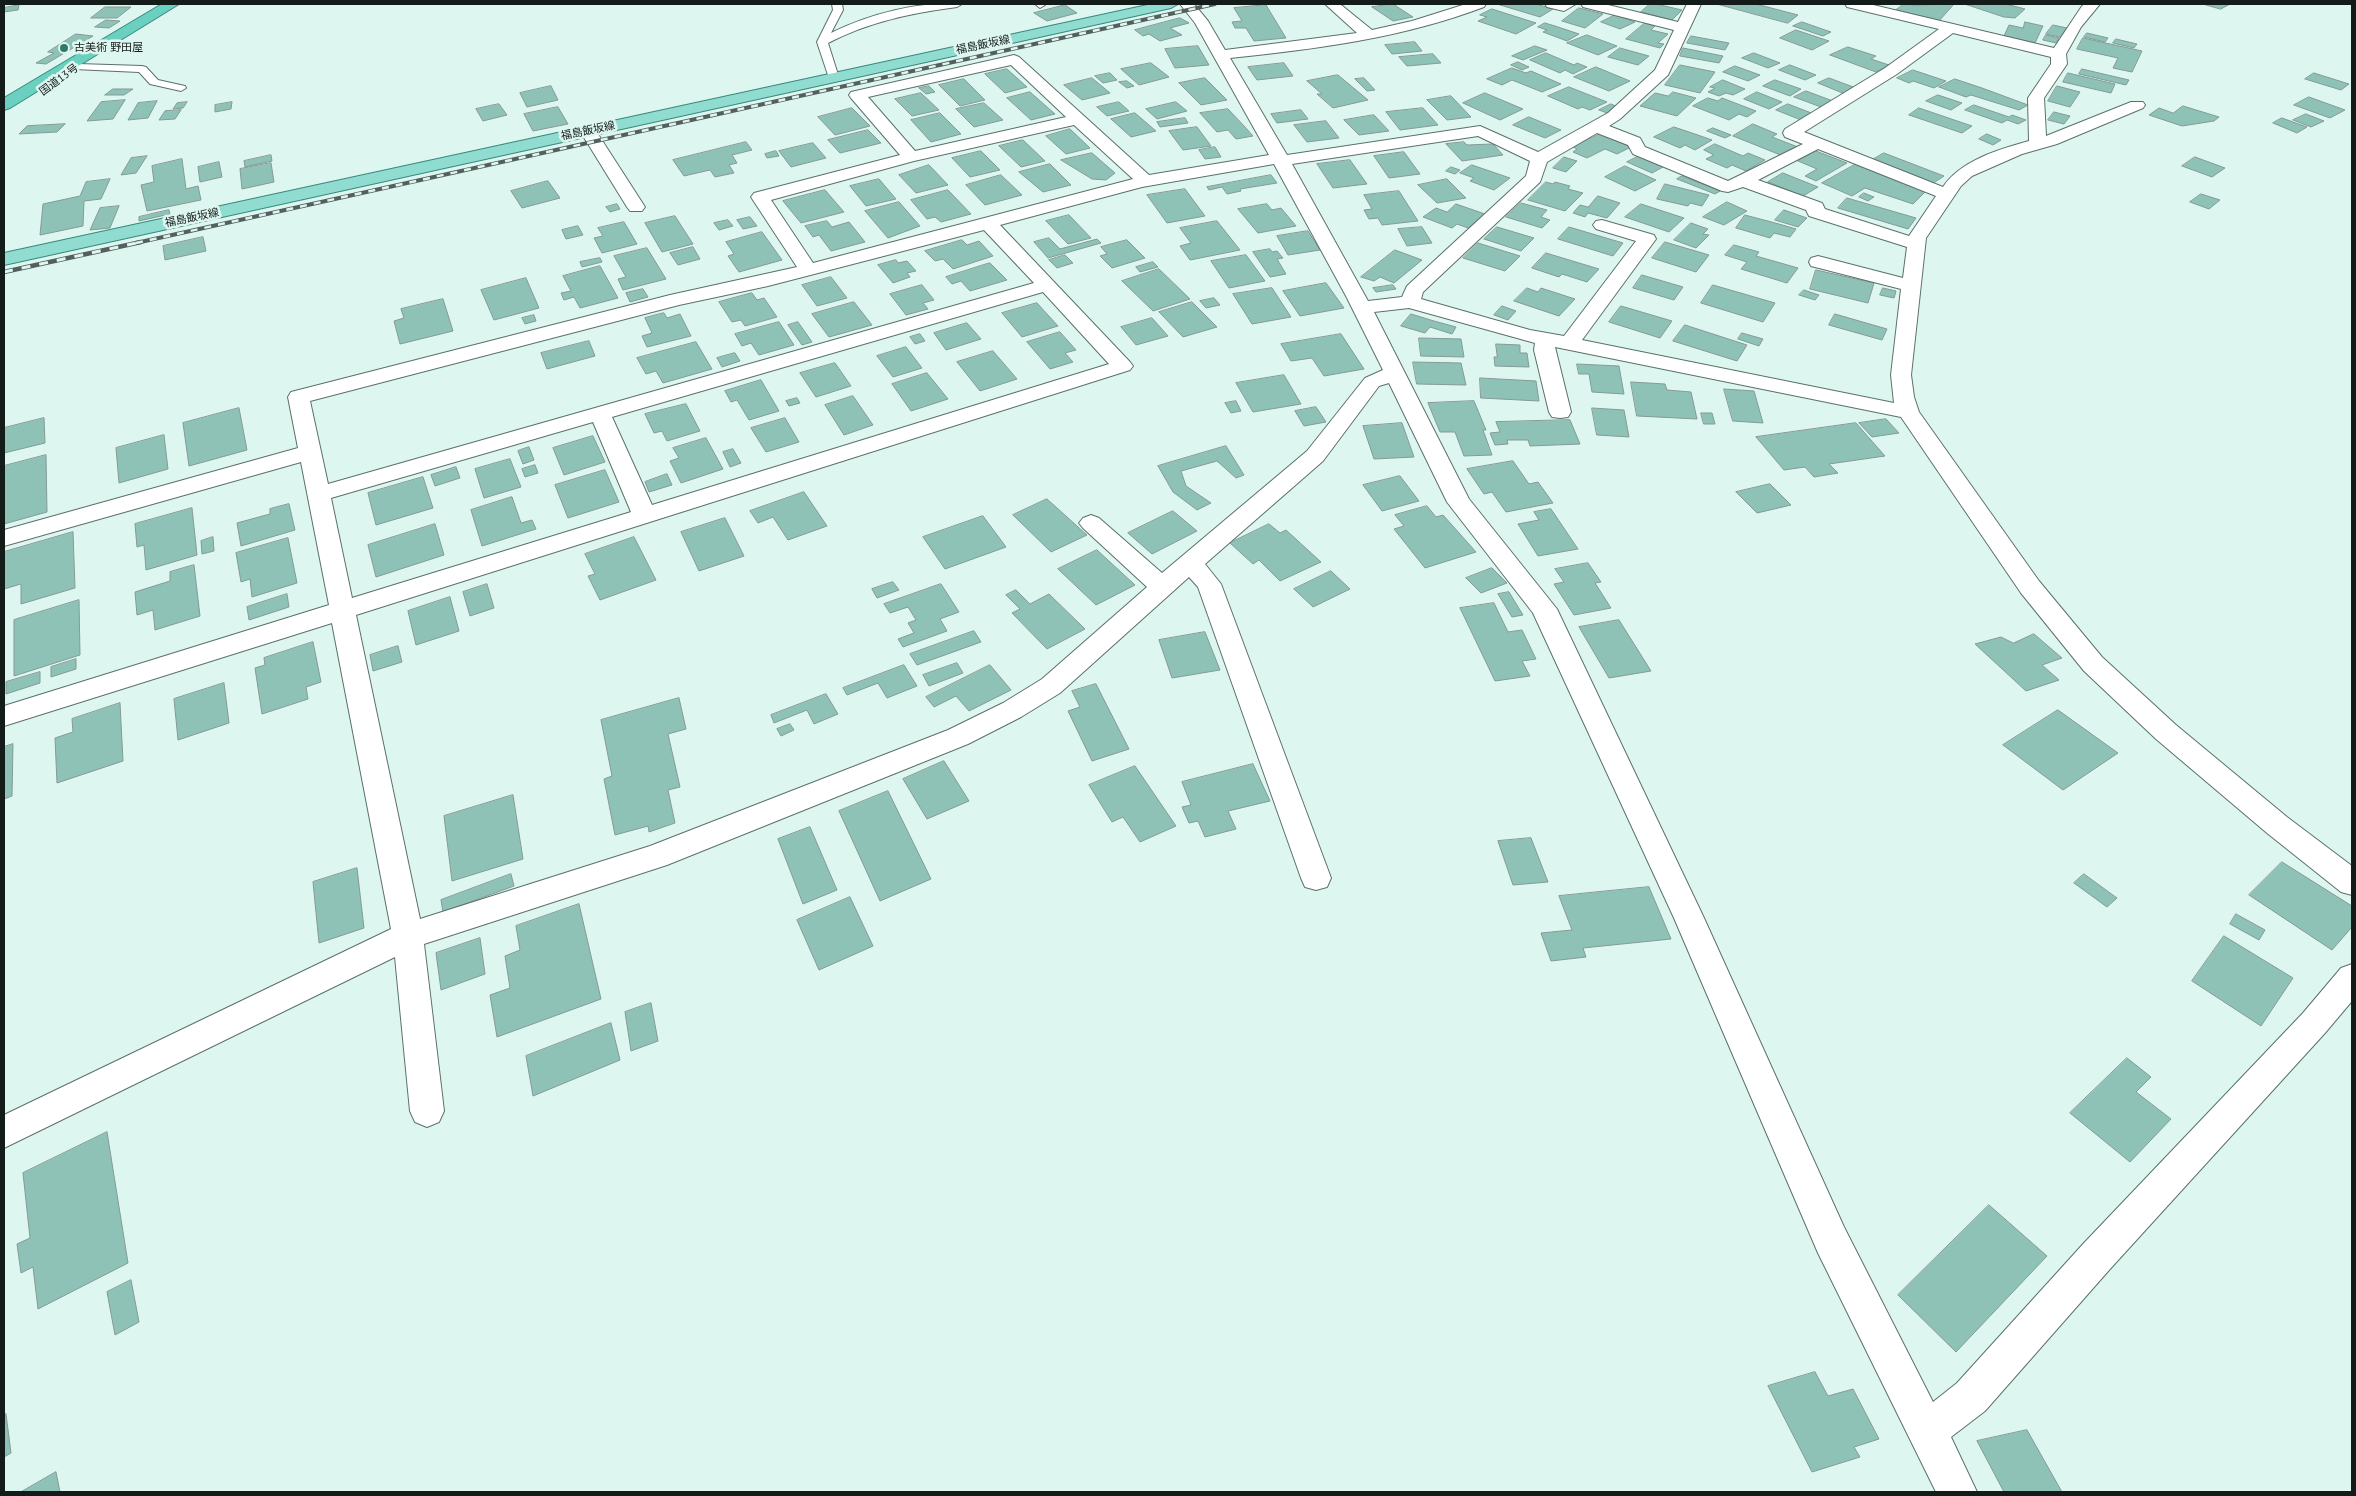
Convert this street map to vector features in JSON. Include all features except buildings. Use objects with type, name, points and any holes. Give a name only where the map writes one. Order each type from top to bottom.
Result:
[{"type":"highway","name":"国道13号","points":[[7,114],[115,40],[172,4]]},
{"type":"highway","name":"国道13号","points":[[7,114],[115,40]]},
{"type":"main road","name":"福島飯坂線","points":[[4,259],[1172,4]]},
{"type":"street","points":[[1187,4],[1193,9],[1220,54],[1362,308],[1459,502],[1544,609],[1689,918],[1831,1240],[1956,1492]]},
{"type":"street","points":[[1332,4],[1369,35]]},
{"type":"street","points":[[1220,54],[1320,43],[1390,32],[1479,4]]},
{"type":"street","points":[[1552,4],[1564,7],[1568,4]]},
{"type":"street","points":[[1588,4],[1683,28]]},
{"type":"street","points":[[1410,302],[1414,290],[1534,178],[1539,159],[1614,116],[1662,72],[1694,4]]},
{"type":"street","points":[[1852,4],[2058,54]]},
{"type":"street","points":[[2038,144],[2036,138],[2036,98],[2059,64],[2058,54],[2083,12],[2094,4]]},
{"type":"street","points":[[1946,194],[1791,133],[1891,70],[1949,29]]},
{"type":"street","points":[[911,157],[856,95],[1014,60],[1145,181]]},
{"type":"street","points":[[2138,105],[2038,144],[2016,150],[1966,172],[1946,194],[1917,238],[1900,375],[1903,396],[1908,412],[2030,587],[2093,664],[2173,738],[2277,825],[2352,883]]},
{"type":"street","points":[[808,269],[760,197],[911,157],[1077,119]]},
{"type":"street","points":[[1597,127],[1634,142],[1639,150],[1728,187],[1817,143]]},
{"type":"street","points":[[588,131],[636,207]]},
{"type":"street","points":[[427,1110],[408,936],[299,396],[677,299],[808,269],[1145,181],[1280,159],[1480,131],[1539,159]]},
{"type":"street","points":[[1743,181],[1816,207],[1815,212],[1917,244]]},
{"type":"street","points":[[4,716],[1123,366],[988,223]]},
{"type":"street","points":[[1570,343],[1647,239],[1602,225]]},
{"type":"street","points":[[1818,262],[1912,286]]},
{"type":"street","points":[[318,494],[1047,285]]},
{"type":"street","points":[[1362,308],[1410,302],[1546,338],[1908,412]]},
{"type":"street","points":[[1546,338],[1544,350],[1560,412]]},
{"type":"street","points":[[4,1132],[408,936],[657,856],[958,737],[1012,710],[1051,686],[1162,587],[1315,456],[1337,430],[1372,382],[1395,373]]},
{"type":"street","points":[[600,413],[645,516]]},
{"type":"street","points":[[4,538],[310,452]]},
{"type":"street","points":[[1091,523],[1162,587]]},
{"type":"street","points":[[1190,563],[1209,584],[1316,878]]},
{"type":"street","points":[[1926,1432],[1971,1397],[2097,1256],[2314,1023],[2352,978]]},
{"type":"lane","points":[[834,78],[822,42],[838,10],[837,4]]},
{"type":"lane","points":[[822,42],[842,31],[907,7],[957,4]]},
{"type":"lane","points":[[78,67],[142,69],[154,82],[181,88]]},
{"type":"railway","points":[[136,243],[1215,4]]},
{"type":"railway","points":[[4,272],[141,242]]},
{"type":"place","name":"古美術 野田屋","points":[[64,48]]}]
